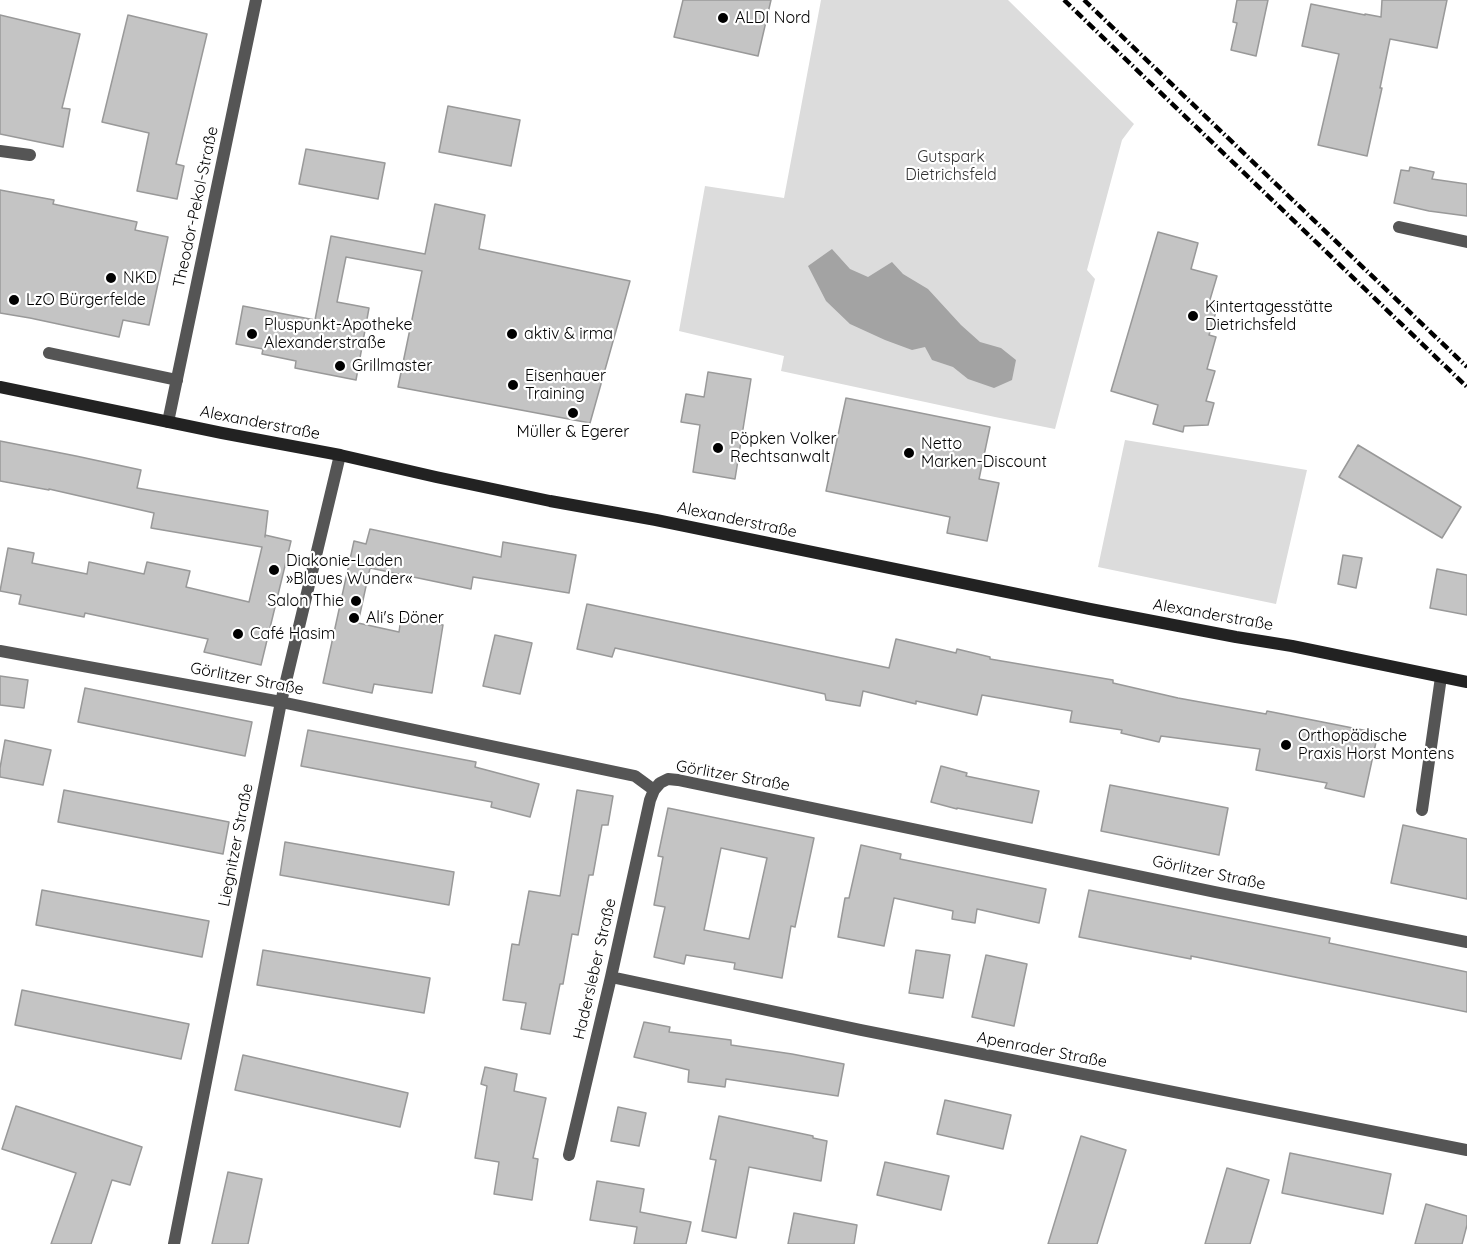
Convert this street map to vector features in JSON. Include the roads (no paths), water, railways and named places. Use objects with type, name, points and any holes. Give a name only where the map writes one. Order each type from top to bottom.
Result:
[{"type":"main road","name":"Alexanderstraße","points":[[0,387],[340,455],[550,501],[1467,682]]},
{"type":"street","name":"Theodor-Pekol-Straße","points":[[168,422],[256,0]]},
{"type":"street","points":[[0,151],[30,155]]},
{"type":"street","points":[[1399,227],[1467,242]]},
{"type":"street","points":[[49,353],[177,380]]},
{"type":"street","name":"Liegnitzer Straße","points":[[174,1244],[281,702],[340,455]]},
{"type":"street","name":"Görlitzer Straße","points":[[0,651],[281,702],[635,776],[654,790],[668,779],[678,780],[1467,942]]},
{"type":"street","points":[[1422,810],[1441,677]]},
{"type":"street","name":"Hadersleber Straße","points":[[569,1155],[654,790]]},
{"type":"street","name":"Apenrader Straße","points":[[611,977],[891,1036],[1467,1150]]},
{"type":"railway","points":[[1064,0],[1467,387]]},
{"type":"railway","points":[[1084,0],[1467,367]]},
{"type":"place","name":"ALDI Nord","points":[[723,18]]},
{"type":"place","name":"NKD","points":[[111,278]]},
{"type":"place","name":"LzO Bürgerfelde","points":[[14,300]]},
{"type":"place","name":"Kintertagesstätte Dietrichsfeld","points":[[1193,316]]},
{"type":"place","name":"Pluspunkt-Apotheke Alexanderstraße","points":[[252,334]]},
{"type":"place","name":"aktiv & irma","points":[[512,334]]},
{"type":"place","name":"Grillmaster","points":[[340,366]]},
{"type":"place","name":"Eisenhauer Training","points":[[513,385]]},
{"type":"place","name":"Müller & Egerer","points":[[573,413]]},
{"type":"place","name":"Pöpken Volker Rechtsanwalt","points":[[718,448]]},
{"type":"place","name":"Netto Marken-Discount","points":[[909,453]]},
{"type":"place","name":"Diakonie-Laden »Blaues Wunder«","points":[[274,570]]},
{"type":"place","name":"Salon Thie","points":[[356,601]]},
{"type":"place","name":"Ali's Döner","points":[[354,618]]},
{"type":"place","name":"Café Hasim","points":[[238,634]]},
{"type":"place","name":"Orthopädische Praxis Horst Montens","points":[[1286,745]]},
{"type":"park label","name":"Gutspark Dietrichsfeld","points":[[951,166]]}]
